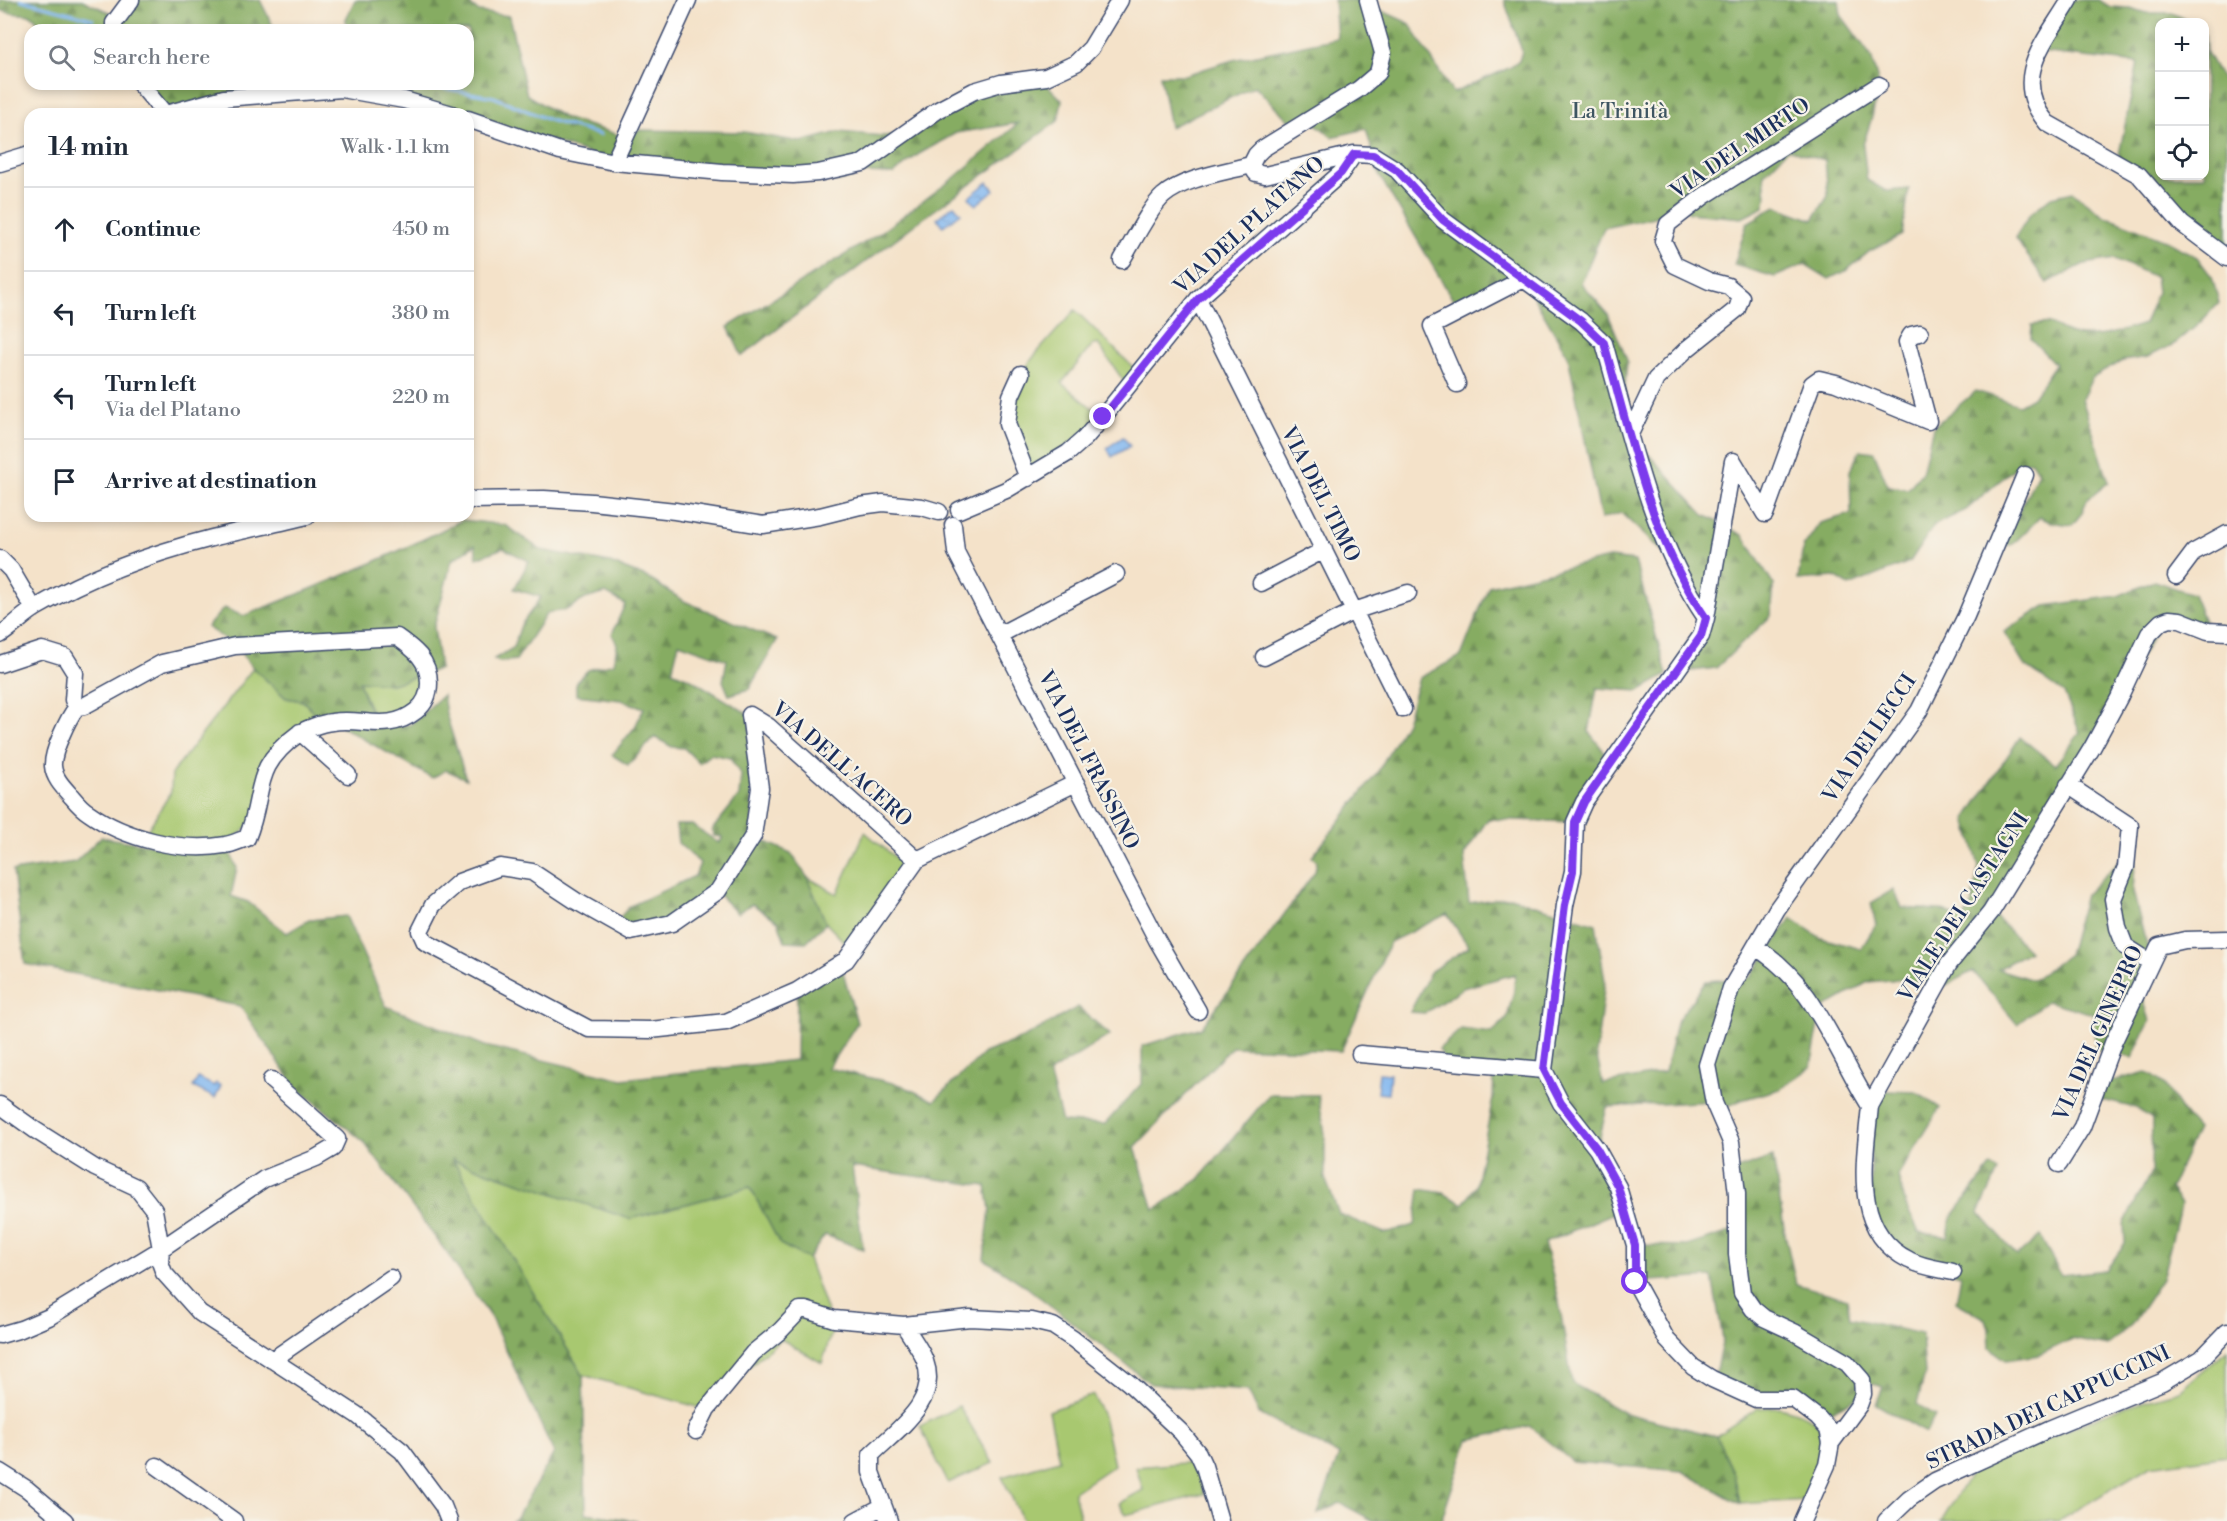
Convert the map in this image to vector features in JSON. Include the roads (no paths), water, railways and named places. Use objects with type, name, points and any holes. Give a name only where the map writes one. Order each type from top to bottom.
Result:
[{"type":"street","points":[[114,24],[131,0]]},
{"type":"street","points":[[614,162],[688,0]]},
{"type":"street","points":[[474,121],[560,151],[614,162],[722,172],[793,175],[818,173],[863,162],[938,110],[974,91],[1001,83],[1046,77],[1076,63],[1092,48],[1112,10],[1120,0]]},
{"type":"street","points":[[1122,260],[1163,196],[1201,178],[1251,165],[1262,149],[1359,89],[1378,73],[1383,52],[1368,0]]},
{"type":"street","points":[[2070,0],[2039,52],[2030,74],[2031,91],[2037,111],[2047,123],[2139,175],[2182,224],[2227,258]]},
{"type":"street","name":"VIA DEL MIRTO","points":[[1630,434],[1656,379],[1687,349],[1737,309],[1741,297],[1728,286],[1709,281],[1675,265],[1663,241],[1668,224],[1713,190],[1879,85]]},
{"type":"street","points":[[145,90],[160,108]]},
{"type":"street","points":[[187,108],[224,98],[329,90]]},
{"type":"street","points":[[348,90],[404,100],[431,108]]},
{"type":"street","points":[[1251,165],[1256,173],[1265,175],[1354,154],[1373,155],[1397,170],[1443,220],[1581,321],[1604,343],[1662,537],[1687,590],[1706,618]]},
{"type":"street","name":"VIA DEL PLATANO","points":[[956,518],[1028,478],[1068,453],[1085,438],[1198,299],[1341,173],[1354,154]]},
{"type":"street","points":[[0,163],[24,156]]},
{"type":"street","points":[[1456,384],[1432,326],[1523,279]]},
{"type":"street","name":"VIA DEL TIMO","points":[[1198,299],[1403,709]]},
{"type":"street","points":[[1802,1521],[1827,1465],[1831,1443],[1828,1429],[1818,1418],[1793,1399],[1756,1399],[1712,1379],[1693,1367],[1667,1340],[1635,1282],[1635,1245],[1618,1187],[1597,1149],[1561,1103],[1544,1070],[1565,905],[1573,871],[1575,822],[1584,802],[1701,636],[1733,460],[1765,514],[1812,384],[1819,379],[1836,383],[1928,421],[1907,342],[1911,335],[1920,333]]},
{"type":"street","points":[[1021,374],[1011,396],[1007,424],[1028,478]]},
{"type":"street","name":"VIA DEI LECCI","points":[[1755,947],[1777,909],[1919,711],[1966,616],[2025,475]]},
{"type":"street","points":[[474,500],[544,499],[592,502],[675,511],[763,525],[883,503],[922,507],[939,512],[940,522],[946,526],[956,518]]},
{"type":"street","name":"VIA DEL FRASSINO","points":[[956,518],[956,552],[1157,940],[1198,1011]]},
{"type":"street","points":[[0,635],[34,609],[94,579],[156,555],[212,538],[281,522]]},
{"type":"street","points":[[2176,576],[2194,552],[2227,534]]},
{"type":"street","points":[[1261,583],[1324,550]]},
{"type":"street","points":[[0,558],[11,570],[34,609]]},
{"type":"street","points":[[999,635],[1116,574]]},
{"type":"street","points":[[1264,657],[1354,611],[1408,593]]},
{"type":"street","name":"VIALE DEI CASTAGNI","points":[[1870,1106],[1949,964],[1991,912],[2068,785],[2119,698],[2149,634],[2161,622],[2169,619],[2180,620],[2208,631],[2227,632]]},
{"type":"street","points":[[397,637],[417,651],[428,672],[429,691],[423,705],[406,719],[388,724],[332,722],[300,732],[275,754],[262,777],[254,823],[247,838],[226,845],[194,848],[142,838],[111,826],[86,812],[60,784],[53,766],[58,743],[69,718],[77,707],[84,706],[162,663],[235,646],[397,637]]},
{"type":"street","points":[[0,664],[42,650],[65,657],[75,673],[73,700],[77,707]]},
{"type":"street","name":"VIA DELL'ACERO","points":[[917,860],[768,726],[750,715],[760,788],[753,836],[718,891],[672,923],[631,932],[576,901],[532,872],[500,867],[459,882],[433,905],[420,931],[425,942],[590,1029],[650,1030],[726,1022],[797,991],[846,960],[917,860],[1076,783]]},
{"type":"street","points":[[300,732],[348,775]]},
{"type":"street","points":[[2068,785],[2130,826],[2126,867],[2113,899],[2116,919],[2125,946],[2151,962]]},
{"type":"street","name":"VIA DEL GINEPRO","points":[[2059,1164],[2082,1127],[2113,1043],[2159,946],[2185,940],[2227,939]]},
{"type":"street","points":[[1831,1443],[1859,1405],[1863,1394],[1862,1380],[1847,1363],[1794,1332],[1764,1318],[1753,1309],[1742,1293],[1737,1254],[1737,1194],[1731,1143],[1714,1103],[1707,1065],[1731,988],[1755,947],[1770,956],[1804,991],[1870,1106],[1863,1173],[1866,1201],[1872,1224],[1888,1245],[1909,1260],[1953,1272]]},
{"type":"street","points":[[1360,1054],[1544,1070]]},
{"type":"street","points":[[0,1335],[49,1317],[161,1249],[264,1179],[316,1158],[333,1148],[337,1139],[271,1080]]},
{"type":"street","points":[[0,1105],[95,1168],[136,1187],[154,1210],[161,1249],[160,1262],[164,1273],[200,1313],[357,1415],[402,1452],[443,1506],[449,1521]]},
{"type":"street","points":[[272,1360],[391,1278]]},
{"type":"street","points":[[696,1431],[707,1409],[753,1353],[780,1331],[800,1310],[834,1319],[904,1325],[970,1318],[1032,1321],[1053,1326],[1073,1339],[1129,1383],[1181,1432],[1204,1466],[1220,1521]]},
{"type":"street","points":[[855,1521],[886,1514],[871,1472],[871,1455],[914,1413],[929,1387],[925,1361],[904,1325]]},
{"type":"street","name":"STRADA DEI CAPPUCCINI","points":[[1886,1521],[1909,1499],[1935,1481],[2049,1429],[2162,1382],[2201,1359],[2227,1332]]},
{"type":"street","points":[[157,1466],[234,1521]]},
{"type":"street","points":[[0,1472],[27,1489],[65,1521]]},
{"type":"water","points":[[988,182],[994,190],[976,205],[969,197]]},
{"type":"water","points":[[954,205],[961,213],[943,226],[937,218]]},
{"type":"water","points":[[1123,437],[1130,446],[1112,457],[1107,448]]},
{"type":"water","points":[[1379,1073],[1390,1074],[1388,1094],[1377,1093]]},
{"type":"water","points":[[198,1078],[214,1086],[216,1083],[221,1086],[215,1098],[193,1087]]},
{"type":"waterway","points":[[21,0],[93,19]]},
{"type":"waterway","points":[[453,90],[494,97],[549,120],[600,135]]},
{"type":"park label","name":"La Trinità","points":[[1620,111]]}]
